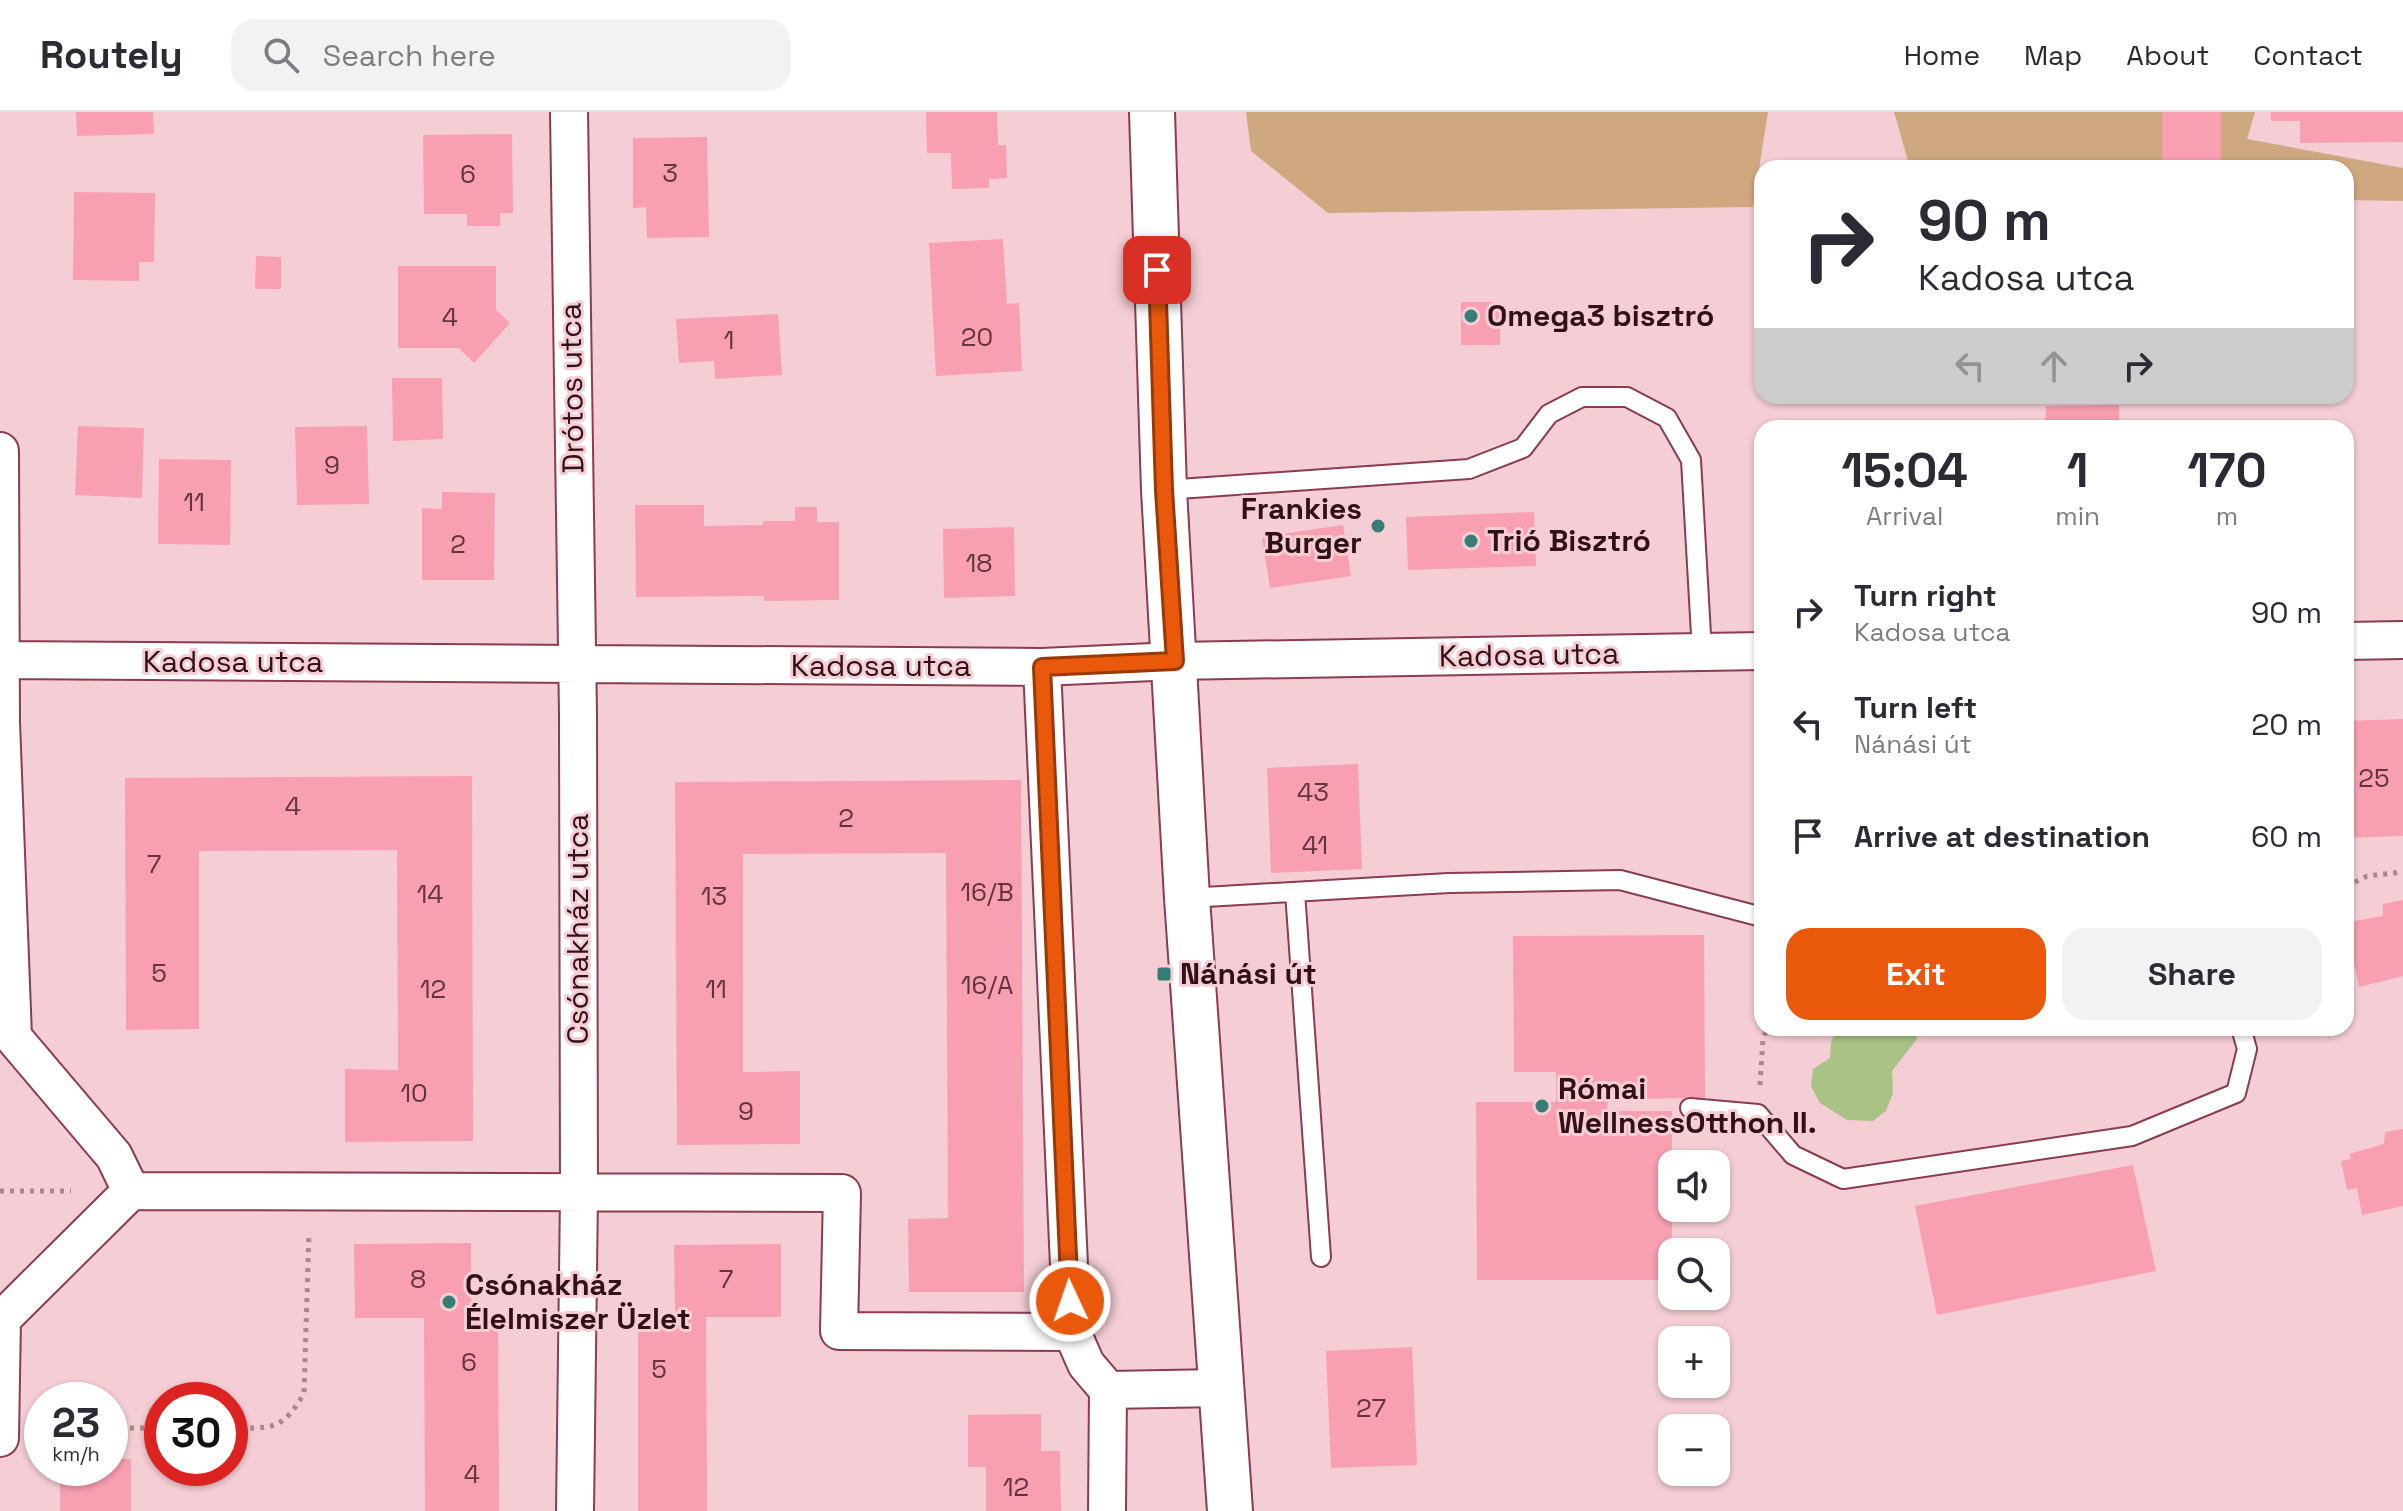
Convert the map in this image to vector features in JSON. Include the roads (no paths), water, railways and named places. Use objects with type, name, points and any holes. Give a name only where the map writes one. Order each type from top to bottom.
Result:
[{"type":"street","name":"Drótos utca","points":[[569,112],[575,665]]},
{"type":"street","points":[[1152,112],[1164,490],[1187,898],[1230,1511]]},
{"type":"street","points":[[0,451],[0,660],[7,1043],[114,1156],[131,1191]]},
{"type":"street","points":[[2354,641],[2403,640]]},
{"type":"street","name":"Kadosa utca","points":[[0,660],[1042,667],[1175,661],[1754,651]]},
{"type":"street","name":"Csónakház utca","points":[[575,665],[579,1194],[575,1511]]},
{"type":"street","points":[[1042,667],[1072,1332],[1086,1364],[1108,1390],[1107,1511]]},
{"type":"street","points":[[0,1438],[1,1318],[131,1191],[842,1193],[839,1331],[1072,1332]]},
{"type":"street","points":[[1108,1390],[1221,1388]]},
{"type":"lane","points":[[1164,490],[1469,469],[1523,448],[1549,414],[1582,397],[1627,397],[1667,418],[1691,460],[1702,652]]},
{"type":"lane","points":[[1187,898],[1449,883],[1620,880],[1754,915]]},
{"type":"lane","points":[[1295,892],[1321,1257]]},
{"type":"lane","points":[[1690,1108],[1758,1114],[1793,1155],[1843,1179],[2132,1136],[2236,1093],[2247,1049],[2243,1036]]},
{"type":"place","name":"Omega3 bisztró","points":[[1471,316]]},
{"type":"place","name":"Frankies Burger","points":[[1378,526]]},
{"type":"place","name":"Trió Bisztró","points":[[1471,541]]},
{"type":"place","name":"Nánási út","points":[[1164,974]]},
{"type":"place","name":"Római WellnessOtthon II.","points":[[1542,1106]]},
{"type":"place","name":"Csónakház Élelmiszer Üzlet","points":[[449,1302]]}]
